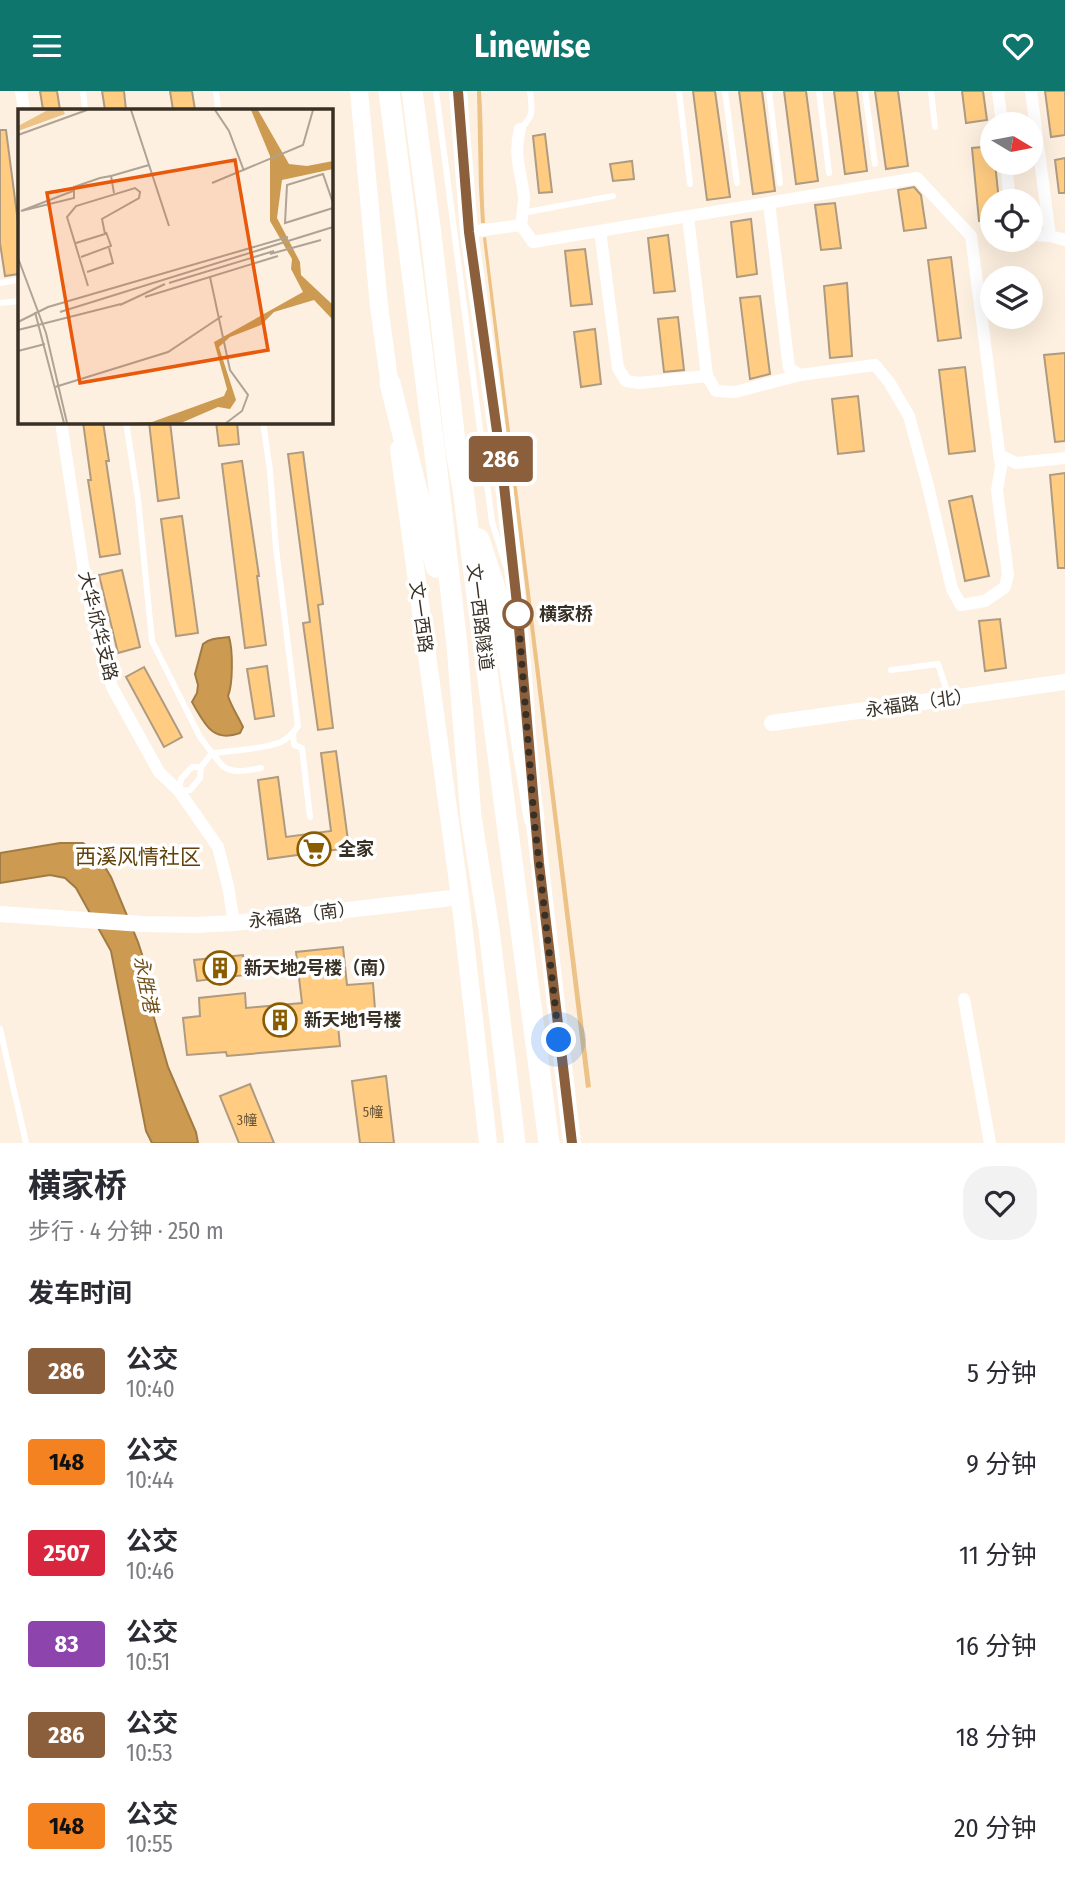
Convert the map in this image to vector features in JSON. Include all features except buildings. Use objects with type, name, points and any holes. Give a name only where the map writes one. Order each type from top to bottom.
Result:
[{"type":"highway","name":"文一西路隧道","points":[[389,91],[457,645],[471,817],[489,930],[515,1143]]},
{"type":"highway","name":"文一西路隧道","points":[[412,91],[456,450],[549,1143]]},
{"type":"highway","points":[[390,383],[457,645]]},
{"type":"highway","points":[[463,489],[499,601],[534,818]]},
{"type":"main road","name":"文一西路","points":[[359,91],[379,306],[460,897],[488,1143]]},
{"type":"main road","points":[[458,91],[469,232],[502,467],[517,604],[534,818],[572,1143]]},
{"type":"street","points":[[21,91],[23,109]]},
{"type":"street","points":[[998,91],[1001,112]]},
{"type":"street","points":[[1031,91],[1051,236]]},
{"type":"street","points":[[520,129],[517,145],[518,166],[524,199],[521,219],[533,241],[917,178],[971,236],[1001,467],[997,490],[1007,574],[1005,587],[985,601],[961,605],[952,589],[909,416],[889,382],[875,365],[800,375],[735,392],[716,391],[707,376],[688,217]]},
{"type":"street","points":[[769,203],[789,367],[800,375]]},
{"type":"street","points":[[469,232],[521,219]]},
{"type":"street","points":[[600,231],[618,368],[626,381],[639,383],[707,376]]},
{"type":"street","points":[[1043,236],[1065,240]]},
{"type":"street","name":"大华·欣华支路","points":[[61,423],[88,598],[112,687],[159,772],[179,791],[218,847],[234,923]]},
{"type":"street","points":[[999,455],[1016,463],[1065,458]]},
{"type":"street","name":"永福路（北）","points":[[772,723],[1065,682]]},
{"type":"street","name":"永福路（南）","points":[[0,914],[195,925],[234,923],[460,897]]},
{"type":"street","points":[[964,999],[990,1143]]},
{"type":"lane","points":[[83,91],[85,109]]},
{"type":"lane","points":[[216,91],[218,109]]},
{"type":"lane","points":[[436,91],[492,522],[517,604]]},
{"type":"lane","points":[[520,129],[531,119],[530,91]]},
{"type":"lane","points":[[679,91],[690,184]]},
{"type":"lane","points":[[725,91],[737,183]]},
{"type":"lane","points":[[769,91],[780,183]]},
{"type":"lane","points":[[819,91],[829,173]]},
{"type":"lane","points":[[866,91],[875,164]]},
{"type":"lane","points":[[931,91],[935,127]]},
{"type":"lane","points":[[521,219],[614,196]]},
{"type":"lane","points":[[0,283],[18,280]]},
{"type":"lane","points":[[0,303],[18,301]]},
{"type":"lane","points":[[125,423],[138,499],[152,641],[200,737],[212,753],[225,768],[246,771],[261,768]]},
{"type":"lane","points":[[201,768],[192,768],[181,779],[179,791],[190,790],[200,778],[201,768],[212,753],[245,750],[281,742],[293,734],[298,726],[263,423]]},
{"type":"lane","points":[[891,670],[938,664],[949,698]]},
{"type":"lane","points":[[293,734],[294,745],[302,748],[310,817]]},
{"type":"lane","points":[[0,1029],[26,1143]]},
{"type":"shaded area","points":[[477,91],[481,91],[485,223],[481,223]]},
{"type":"shaded area","points":[[486,237],[591,1087],[586,1088],[483,238]]},
{"type":"water","points":[[229,637],[232,667],[228,696],[243,727],[240,733],[223,735],[210,729],[192,702],[197,693],[195,674],[203,644],[212,639]]},
{"type":"water","name":"永胜港","points":[[60,843],[83,843],[97,854],[111,877],[138,942],[150,979],[154,1018],[168,1067],[196,1132],[198,1143],[152,1143],[146,1131],[111,951],[76,888],[65,878],[50,875],[0,883],[0,853]]},
{"type":"bus line","name":"286","points":[[458,91],[469,232],[502,467],[517,604],[534,818],[572,1143]]},
{"type":"place","name":"横家桥","points":[[518,614]]},
{"type":"place","name":"全家","points":[[314,849]]},
{"type":"place","name":"新天地2号楼（南）","points":[[220,968]]},
{"type":"place","name":"新天地1号楼","points":[[280,1020]]},
{"type":"district","name":"西溪风情社区","points":[[138,857]]},
{"type":"route","points":[[518,614],[534,818],[559,1040]]}]
